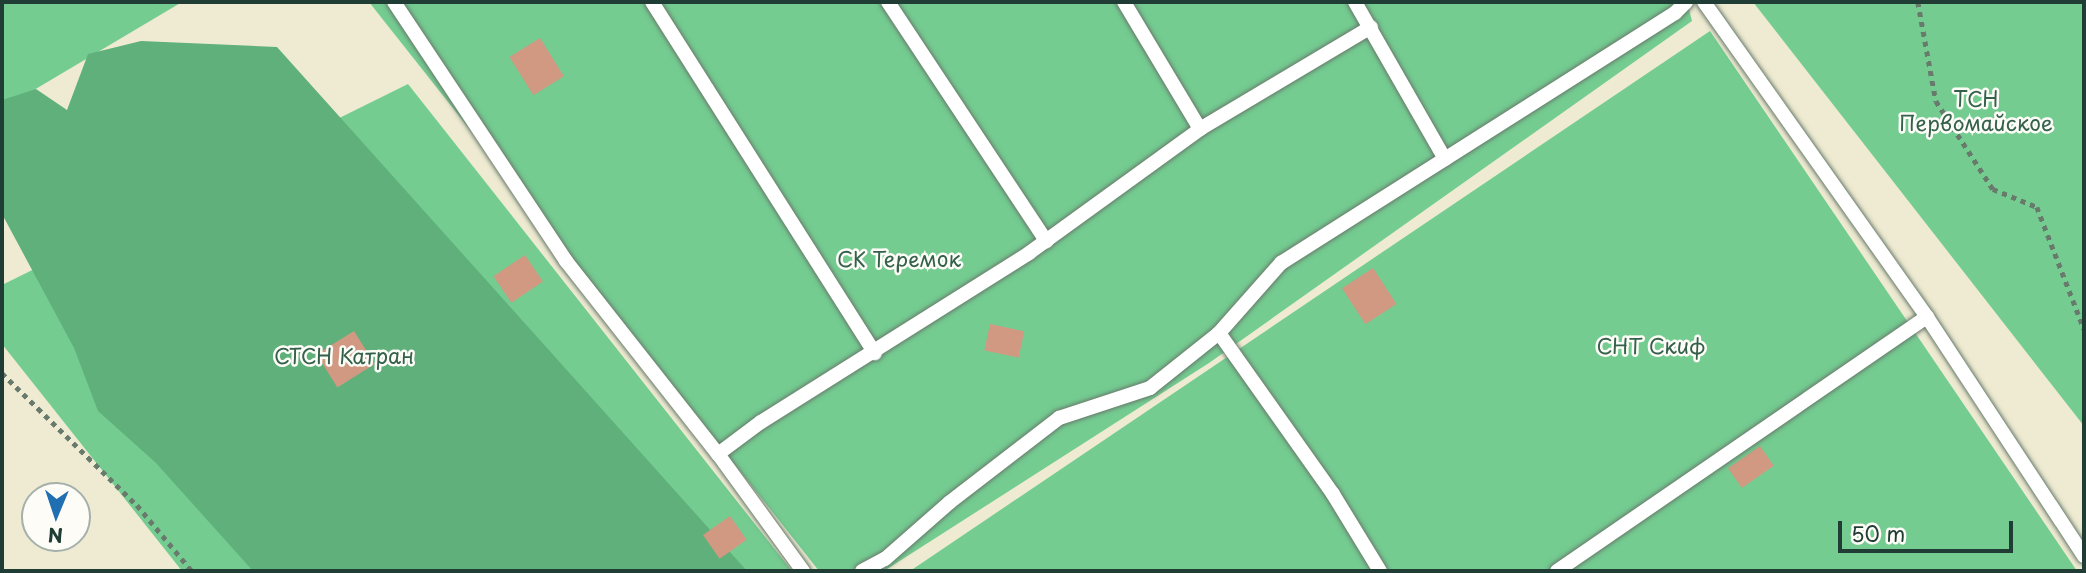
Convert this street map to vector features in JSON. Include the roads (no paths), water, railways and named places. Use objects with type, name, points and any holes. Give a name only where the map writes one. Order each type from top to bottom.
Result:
[{"type":"lane","points":[[394,2],[427,58],[566,261],[718,454],[803,571]]},
{"type":"lane","points":[[652,2],[876,353]]},
{"type":"lane","points":[[888,2],[1046,241]]},
{"type":"lane","points":[[1124,2],[1200,130]]},
{"type":"lane","points":[[1356,2],[1445,159]]},
{"type":"lane","points":[[862,571],[887,565],[1059,418],[1150,388],[1219,333],[1281,263],[1675,13],[1686,2]]},
{"type":"lane","points":[[1704,2],[1927,317],[2084,556]]},
{"type":"lane","points":[[718,454],[761,422],[876,353],[1046,241],[1200,130],[1371,27]]},
{"type":"lane","points":[[1557,571],[1927,317]]},
{"type":"lane","points":[[1219,333],[1333,494],[1380,571]]},
{"type":"park label","name":"ТСН Первомайское","points":[[1976,110]]},
{"type":"park label","name":"СК Теремок","points":[[899,258]]},
{"type":"park label","name":"СНТ Скиф","points":[[1651,345]]},
{"type":"park label","name":"СТСН Катран","points":[[344,355]]}]
